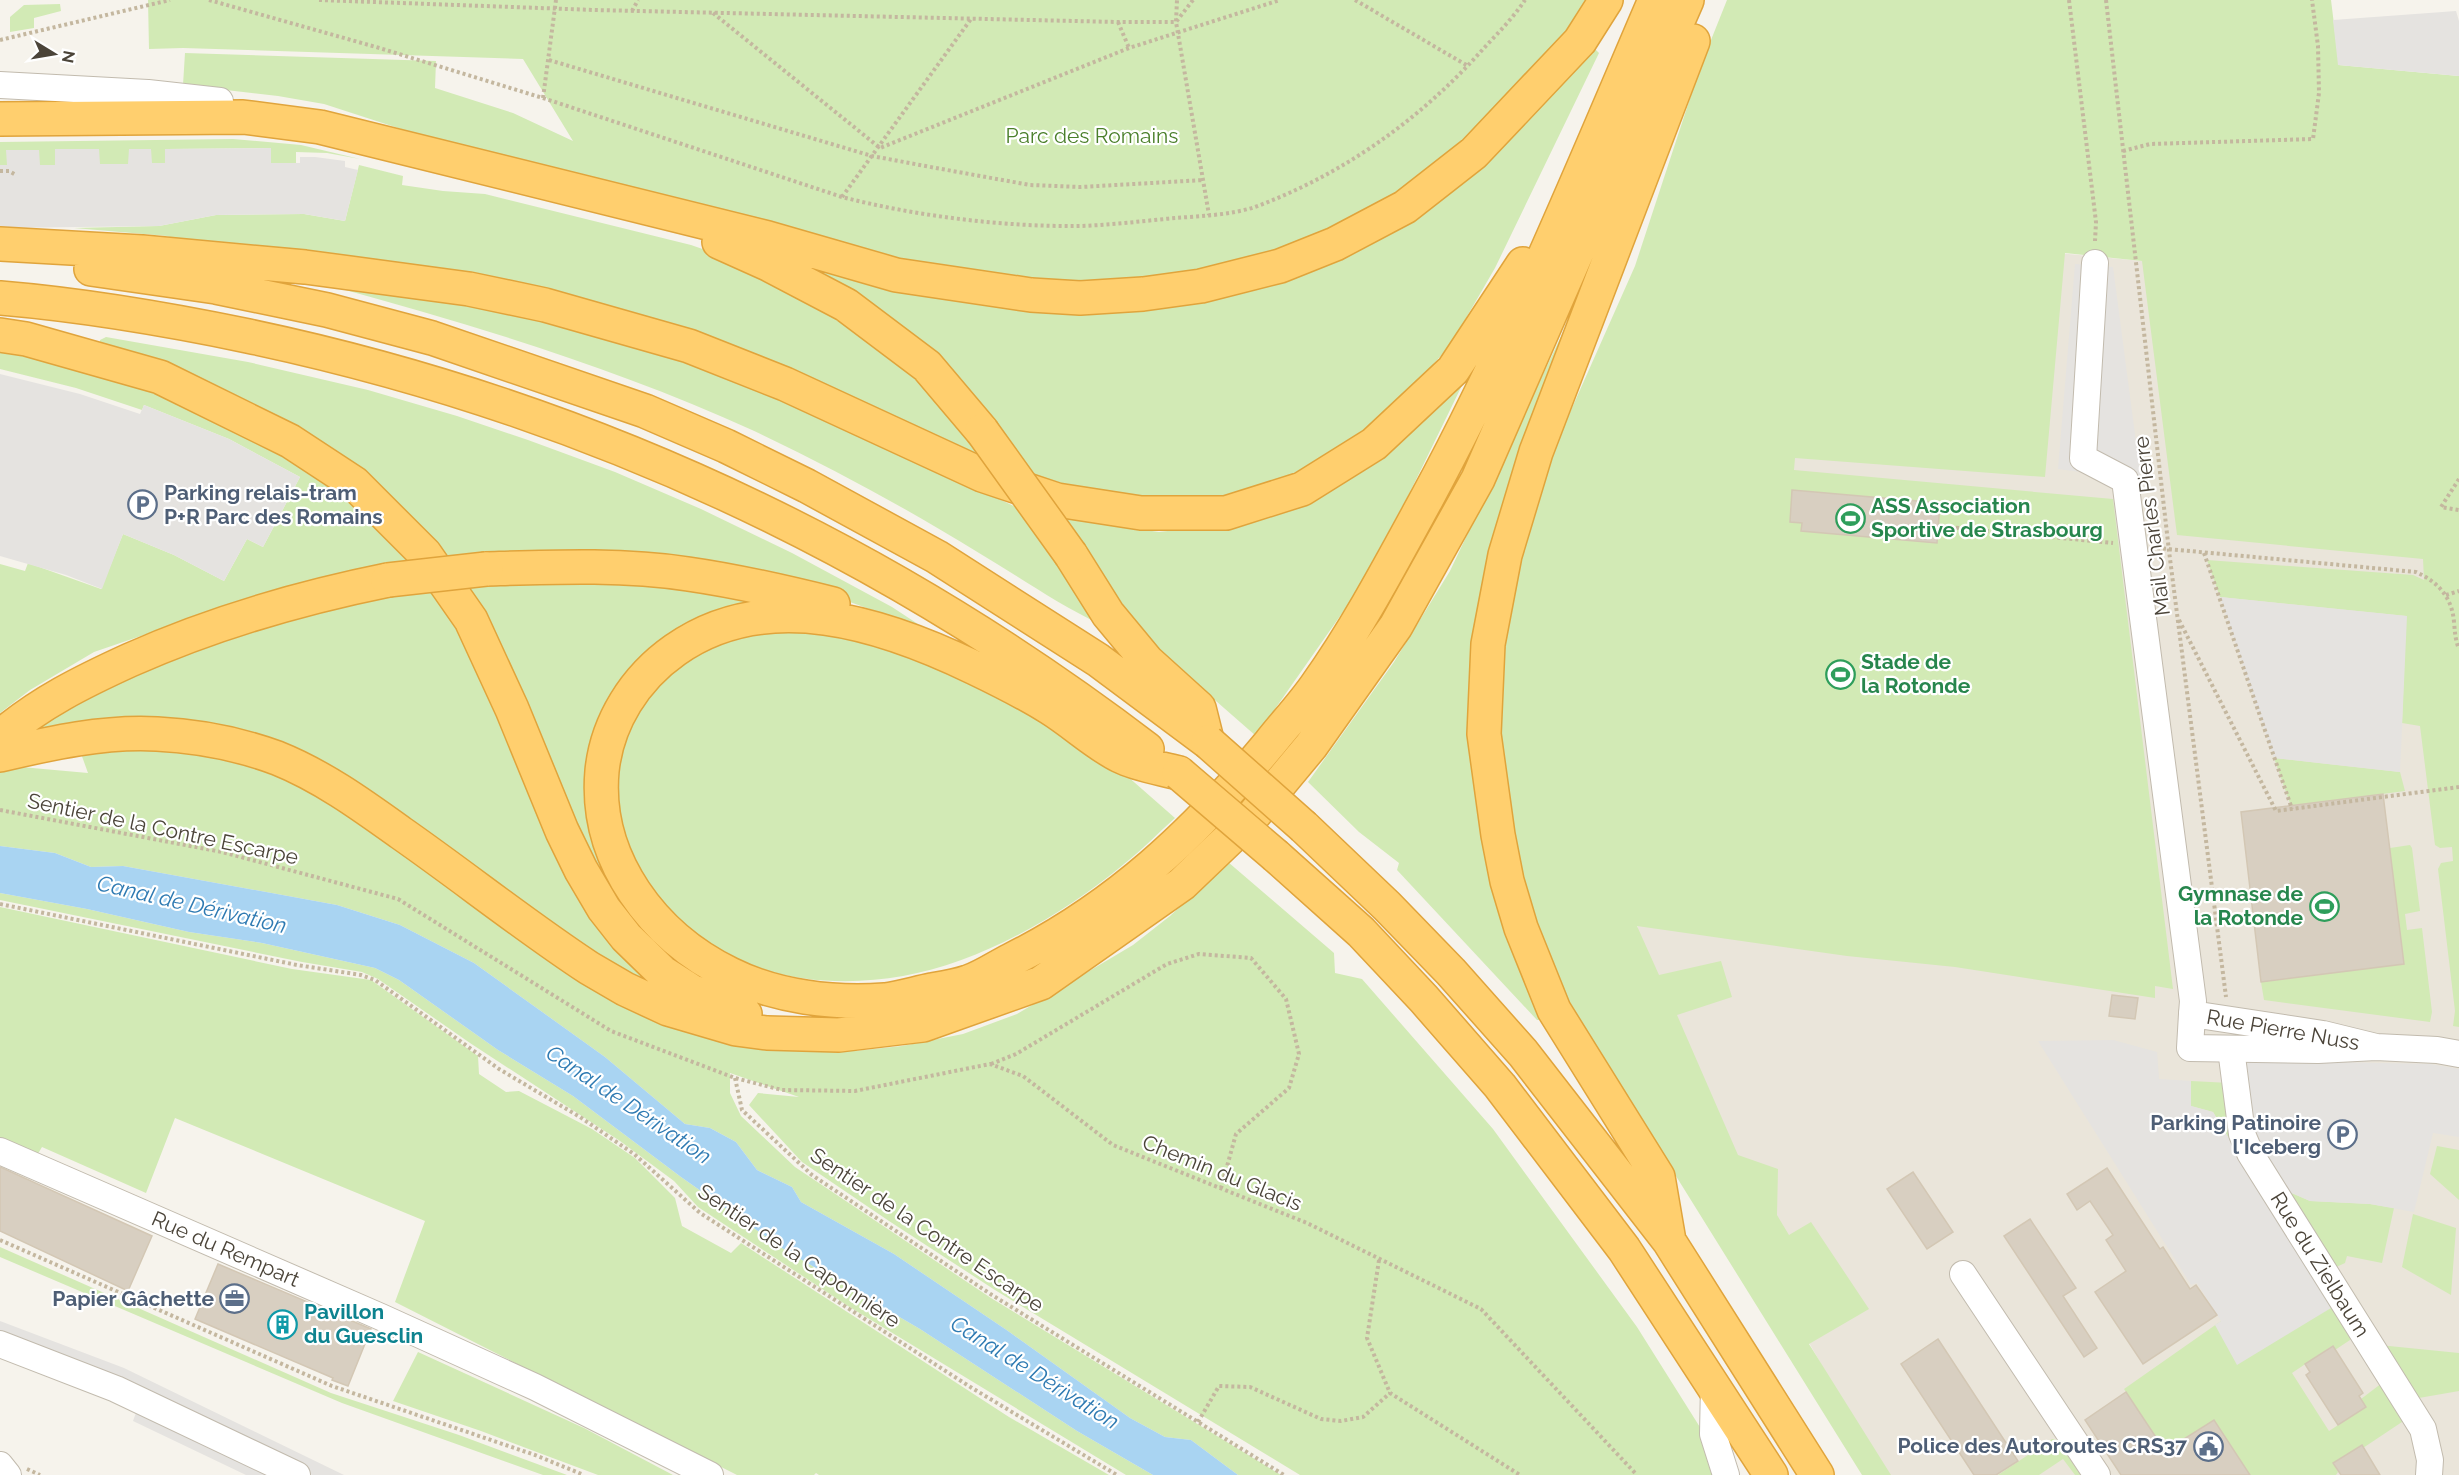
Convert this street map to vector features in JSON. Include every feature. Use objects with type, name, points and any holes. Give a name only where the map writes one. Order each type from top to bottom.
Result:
[{"type":"highway","points":[[0,119],[243,117],[320,128],[768,238],[896,275],[1031,295],[1080,298],[1122,296],[1201,286],[1280,266],[1335,244],[1405,207],[1474,153],[1580,41],[1606,0]]},
{"type":"highway","points":[[1179,773],[1121,757],[1047,706],[993,676],[916,641],[879,628],[830,618],[778,616],[745,620],[698,636],[677,648],[644,677],[628,696],[615,722],[605,750],[602,778],[606,822],[612,847],[636,895],[654,919],[683,946],[734,976],[765,988],[829,999],[885,1000],[966,983],[1042,944],[1111,901],[1173,847],[1226,796],[1315,689],[1368,606],[1491,375],[1655,0]]},
{"type":"highway","points":[[0,755],[84,738],[122,734],[156,734],[200,738],[242,747],[277,759],[312,775],[355,800],[562,950],[625,989],[668,1009],[736,1029],[767,1033],[839,1035],[923,1025],[1041,983],[1182,884],[1252,817],[1311,746],[1396,626],[1478,479],[1687,0]]},
{"type":"highway","points":[[1669,1241],[1658,1176],[1554,1011],[1521,928],[1507,881],[1498,835],[1484,734],[1488,644],[1505,555],[1536,452],[1709,0]]},
{"type":"highway","points":[[0,100],[70,104],[220,100],[289,106],[369,125],[469,164]]},
{"type":"highway","points":[[0,244],[142,252],[305,267],[469,289],[545,305],[689,346],[785,384],[982,476],[1057,500],[1141,513],[1226,513],[1302,489],[1374,444],[1453,370],[1578,179]]},
{"type":"highway","points":[[644,208],[768,264],[846,305],[927,366],[982,431],[1071,555],[1108,615],[1147,661],[1199,708],[1208,742]]},
{"type":"highway","points":[[0,261],[113,272],[216,287],[337,313],[432,338],[645,411],[726,446],[807,486],[937,557],[1098,660],[1208,742],[1304,827],[1452,972],[1516,1045],[1669,1241],[1817,1475]]},
{"type":"highway","points":[[0,297],[63,303],[192,325],[319,352],[417,377],[508,406],[630,451],[784,520],[921,596],[1075,694],[1179,773],[1276,856],[1361,932],[1424,999],[1500,1086],[1624,1249],[1714,1384],[1771,1475]]},
{"type":"highway","points":[[13,337],[160,377],[291,441],[354,483],[425,554],[471,620],[581,870],[604,909],[626,937],[663,973],[692,991],[725,1006],[807,1033]]},
{"type":"highway","points":[[0,736],[45,703],[88,679],[166,644],[290,603],[388,580],[486,569],[597,567],[686,574],[768,588],[846,607],[879,628]]},
{"type":"street","points":[[0,85],[148,93],[220,100]]},
{"type":"street","points":[[2095,263],[2083,458],[2125,480],[2193,1001],[2192,1014]]},
{"type":"street","name":"Rue Pierre Nuss","points":[[2376,1047],[2323,1034],[2192,1014],[2190,1048],[2318,1050],[2376,1047],[2437,1050],[2459,1054]]},
{"type":"street","name":"Rue du Zielbaum","points":[[2231,1049],[2242,1134],[2250,1153],[2422,1429],[2430,1460],[2429,1475]]},
{"type":"street","name":"Rue du Rempart","points":[[0,1151],[381,1317],[535,1387],[710,1475]]},
{"type":"street","points":[[1963,1274],[2097,1475]]},
{"type":"street","points":[[0,1344],[116,1389],[297,1475]]},
{"type":"street","points":[[1714,1384],[1713,1434],[1726,1475]]},
{"type":"street","points":[[0,1465],[8,1475]]},
{"type":"path","points":[[0,40],[170,0]]},
{"type":"path","points":[[209,0],[543,98],[842,197],[893,210],[1032,224],[1080,226],[1209,215],[1254,207],[1307,183],[1358,157],[1390,136],[1431,103],[1468,66],[1525,0]]},
{"type":"path","points":[[319,0],[632,11],[1176,22]]},
{"type":"path","points":[[543,98],[556,0]]},
{"type":"path","points":[[632,11],[638,0]]},
{"type":"path","points":[[1177,0],[1177,33],[1209,215]]},
{"type":"path","points":[[1185,10],[1186,0]]},
{"type":"path","points":[[1176,22],[1193,0]]},
{"type":"path","points":[[880,148],[1129,48],[1280,0]]},
{"type":"path","points":[[1355,0],[1468,66]]},
{"type":"path","points":[[2068,0],[2096,222],[2095,263]]},
{"type":"path","name":"Mail Charles Pierre","points":[[2106,0],[2169,551],[2227,1020]]},
{"type":"path","points":[[2123,151],[2150,144],[2313,139],[2319,93],[2318,46],[2312,0]]},
{"type":"path","points":[[713,12],[880,148]]},
{"type":"path","points":[[842,197],[880,148],[971,19]]},
{"type":"path","points":[[1118,22],[1129,48]]},
{"type":"path","points":[[549,60],[872,156],[1030,184],[1081,187],[1204,180]]},
{"type":"path","points":[[0,171],[9,171],[16,175]]},
{"type":"path","points":[[2459,479],[2441,507],[2459,510]]},
{"type":"path","points":[[1938,526],[2132,544],[2169,551],[2416,572],[2438,585],[2446,595],[2451,605],[2454,636],[2459,649]]},
{"type":"path","points":[[2204,553],[2292,809]]},
{"type":"path","points":[[2446,595],[2459,591]]},
{"type":"path","points":[[2177,617],[2276,811],[2459,787]]},
{"type":"path","name":"Sentier de la Contre Escarpe","points":[[0,810],[222,852],[398,899],[611,1031],[735,1078],[742,1110],[812,1175],[992,1295],[1284,1475]]},
{"type":"path","name":"Sentier de la Caponnière","points":[[0,904],[297,965],[362,975],[375,980],[499,1068],[580,1117],[634,1154],[700,1213],[972,1388],[1117,1475]]},
{"type":"path","points":[[735,1078],[782,1090],[855,1091],[990,1064],[1016,1054],[1167,964],[1199,954],[1251,958],[1286,999],[1299,1054],[1289,1088],[1236,1134],[1221,1188]]},
{"type":"path","name":"Chemin du Glacis","points":[[990,1064],[1023,1076],[1113,1145],[1307,1223],[1481,1309],[1637,1475]]},
{"type":"path","points":[[0,1240],[332,1386],[524,1451],[584,1475]]},
{"type":"path","points":[[1379,1260],[1367,1338],[1390,1393],[1520,1475]]},
{"type":"path","points":[[1198,1422],[1219,1386],[1250,1387],[1321,1419],[1341,1421],[1363,1418],[1390,1393]]},
{"type":"shaded area","points":[[2456,11],[2459,21],[2459,76],[2338,65],[2333,20]]},
{"type":"shaded area","points":[[271,148],[271,163],[300,163],[300,157],[315,157],[345,161],[345,167],[358,170],[345,221],[304,214],[216,215],[159,226],[0,228],[0,165],[7,165],[6,150],[39,150],[40,165],[55,165],[55,149],[99,149],[100,164],[128,164],[129,149],[151,149],[152,163],[165,163],[165,149]]},
{"type":"shaded area","points":[[1721,221],[2142,261],[2459,563],[2459,1475],[1884,1475],[1673,1103],[1558,534]]},
{"type":"shaded area","points":[[2075,264],[2113,267],[2141,480],[2058,469]]},
{"type":"shaded area","name":"Parking relais-tram P+R Parc des Romains","points":[[0,374],[80,394],[140,414],[144,405],[229,439],[300,477],[263,547],[247,539],[224,581],[174,555],[123,534],[102,589],[66,575],[0,556]]},
{"type":"shaded area","points":[[2220,597],[2407,616],[2400,772],[2274,758]]},
{"type":"shaded area","points":[[2113,1040],[2157,1052],[2159,1079],[2191,1081],[2191,1106],[2213,1112],[2331,1308],[2237,1365],[2215,1325],[2221,1321],[2197,1283],[2191,1285],[2038,1041]]},
{"type":"shaded area","name":"Parking Patinoire l'Iceberg","points":[[2240,1060],[2430,1064],[2459,1069],[2459,1137],[2433,1133],[2414,1212],[2370,1204],[2310,1201],[2287,1191],[2252,1137]]},
{"type":"shaded area","points":[[0,1321],[124,1368],[344,1475],[312,1475],[158,1398],[0,1337]]},
{"type":"shaded area","points":[[138,1407],[275,1475],[246,1475],[133,1421]]},
{"type":"green space","name":"Parc des Romains","points":[[148,0],[1591,0],[1527,84],[1465,143],[1394,198],[1315,240],[1244,265],[1083,288],[932,270],[506,163],[324,104],[183,85],[185,53],[436,61],[435,88],[513,113],[573,141],[523,59],[183,48],[149,49]]},
{"type":"green space","points":[[1727,0],[2331,0],[2339,65],[2459,76],[2459,1027],[2453,1026],[2455,1011],[2438,869],[2441,863],[2453,861],[2452,847],[2440,848],[2435,845],[2420,726],[2402,723],[2406,616],[2220,597],[2207,560],[2413,575],[2424,580],[2423,559],[2177,535],[2142,261],[2065,253],[2045,477],[1795,458],[1794,470],[2113,499],[2173,989],[2155,986],[2155,998],[1955,967],[1847,956],[1637,926],[1659,975],[1721,961],[1732,997],[1677,1015],[1738,1155],[1778,1169],[1777,1215],[1789,1235],[1811,1222],[1869,1309],[1809,1344],[1891,1475],[1862,1475],[1554,980],[1526,906],[1492,721],[1521,542],[1556,444],[1635,266],[1701,65]]},
{"type":"green space","points":[[60,4],[61,11],[34,18],[34,28],[10,32],[10,17],[24,5]]},
{"type":"green space","points":[[1591,45],[1599,53],[1495,268],[1451,344],[1391,413],[1331,459],[1237,495],[1145,501],[1034,478],[770,249],[992,302],[1320,262]]},
{"type":"green space","points":[[233,139],[301,145],[360,159],[327,153],[296,152],[296,163],[271,163],[270,148],[166,149],[165,163],[151,163],[151,149],[129,149],[129,164],[99,164],[98,149],[55,150],[55,165],[39,165],[39,150],[7,150],[7,165],[0,165],[0,142]]},
{"type":"green space","points":[[359,165],[403,176],[402,185],[485,194],[691,245],[763,270],[844,316],[923,377],[989,466],[726,345],[186,243],[167,236],[74,228],[159,226],[216,215],[304,214],[345,221]]},
{"type":"green space","points":[[331,286],[449,293],[706,361],[1020,509],[1100,624],[895,504],[752,430],[597,367],[491,332]]},
{"type":"green space","points":[[1573,311],[1480,617],[1542,1020],[1537,1020],[1397,870],[1399,863],[1359,832],[1308,782],[1394,662],[1450,571]]},
{"type":"green space","points":[[106,337],[248,362],[368,390],[528,440],[615,472],[701,509],[792,553],[892,607],[927,630],[839,598],[439,559],[392,505],[100,345],[100,340]]},
{"type":"green space","points":[[0,349],[144,387],[247,430],[336,488],[379,527],[411,563],[208,613],[94,652],[30,690],[0,713],[0,564],[25,571],[28,563],[101,589],[123,534],[174,555],[224,581],[247,539],[263,547],[300,477],[229,439],[144,405],[142,410],[76,388],[0,369]]},
{"type":"green space","points":[[1470,369],[1409,494],[1352,599],[1256,736],[1168,659],[1128,615],[1060,518],[1159,532],[1235,523]]},
{"type":"green space","points":[[500,581],[648,584],[776,602],[614,703],[620,898],[645,933],[609,895],[462,586]]},
{"type":"green space","points":[[434,590],[661,996],[292,754],[21,739],[77,696],[315,606]]},
{"type":"green space","points":[[793,627],[892,645],[1040,717],[1110,761],[1175,818],[1100,883],[1048,918],[991,948],[932,970],[880,979],[833,981],[765,970],[721,953],[690,933],[661,904],[629,853],[622,836],[617,808],[617,775],[622,743],[632,716],[660,681],[679,662],[730,638]]},
{"type":"green space","points":[[79,748],[200,748],[314,788],[514,928],[757,1046],[805,1051],[854,1051],[902,1046],[963,1034],[1017,1014],[1133,945],[1170,916],[1228,862],[1334,953],[1335,973],[1362,979],[1493,1129],[1637,1327],[1730,1475],[1300,1475],[995,1290],[802,1162],[749,1105],[758,1093],[799,1097],[730,1073],[730,1093],[741,1116],[795,1167],[991,1298],[1281,1475],[1238,1475],[1191,1440],[1165,1437],[1130,1418],[1008,1331],[894,1254],[801,1202],[792,1187],[757,1170],[736,1142],[710,1128],[685,1124],[605,1057],[474,963],[400,925],[337,905],[123,866],[91,867],[55,853],[0,846],[0,770],[10,766],[88,773]]},
{"type":"green space","points":[[2274,758],[2400,772],[2405,791],[2291,806]]},
{"type":"green space","points":[[2410,845],[2420,911],[2405,914],[2407,930],[2422,928],[2432,1012],[2430,1022],[2264,1000],[2261,982],[2390,848]]},
{"type":"green space","points":[[0,893],[87,909],[189,932],[262,943],[375,968],[399,980],[498,1050],[573,1096],[681,1177],[785,1250],[920,1329],[1077,1431],[1153,1475],[1126,1475],[848,1306],[698,1207],[674,1181],[620,1141],[470,1043],[378,979],[362,972],[302,962],[0,900]]},
{"type":"green space","points":[[0,907],[292,969],[371,980],[478,1056],[479,1074],[506,1092],[519,1091],[592,1129],[635,1158],[675,1198],[682,1226],[731,1253],[741,1243],[1009,1417],[1109,1475],[819,1475],[816,1473],[814,1475],[737,1475],[395,1302],[425,1221],[175,1118],[146,1193],[42,1147],[36,1157],[0,1138]]},
{"type":"green space","points":[[2191,1081],[2230,1083],[2326,1283],[2319,1288],[2213,1112],[2191,1106]]},
{"type":"green space","points":[[2437,1146],[2459,1150],[2459,1200],[2430,1174]]},
{"type":"green space","points":[[2287,1191],[2310,1201],[2370,1204],[2394,1208],[2382,1263],[2347,1256],[2345,1263],[2334,1268]]},
{"type":"green space","points":[[2413,1214],[2456,1228],[2451,1295],[2402,1267]]},
{"type":"green space","points":[[0,1247],[331,1393],[459,1435],[567,1475],[543,1475],[342,1403],[0,1257]]},
{"type":"green space","points":[[2326,1287],[2352,1326],[2350,1340],[2335,1350],[2332,1346],[2292,1373],[2329,1431],[2366,1407],[2361,1399],[2382,1383],[2405,1420],[2334,1464],[2338,1472],[2336,1475],[2250,1475],[2214,1420],[2187,1437],[2169,1457],[2124,1389],[2221,1321],[2330,1308],[2320,1291]]},
{"type":"green space","points":[[2379,1345],[2459,1353],[2459,1391],[2413,1399]]},
{"type":"green space","points":[[418,1352],[584,1428],[673,1475],[598,1475],[393,1401]]},
{"type":"green space","points":[[2052,1439],[2058,1440],[2081,1475],[2075,1475],[2063,1459],[2039,1475],[1998,1475]]},
{"type":"water","name":"Canal de Dérivation","points":[[0,846],[55,853],[91,867],[123,866],[337,905],[400,925],[474,963],[605,1057],[685,1124],[710,1128],[736,1142],[757,1170],[792,1187],[801,1202],[894,1254],[1008,1331],[1130,1418],[1165,1437],[1191,1440],[1238,1475],[1153,1475],[1077,1431],[920,1329],[785,1250],[681,1177],[573,1096],[498,1050],[399,980],[375,968],[262,943],[189,932],[87,909],[0,893]]},
{"type":"building","points":[[1792,490],[1940,503],[1937,543],[1801,531],[1802,523],[1790,522]]},
{"type":"building","name":"Gymnase de la Rotonde","points":[[2383,794],[2404,964],[2261,982],[2241,812]]},
{"type":"building","points":[[2112,995],[2138,998],[2135,1019],[2109,1016]]},
{"type":"building","points":[[0,1167],[152,1236],[128,1291],[0,1231]]},
{"type":"building","points":[[2107,1168],[2160,1249],[2163,1247],[2190,1289],[2196,1285],[2217,1315],[2143,1364],[2095,1292],[2126,1271],[2106,1240],[2113,1235],[2090,1201],[2077,1210],[2067,1194]]},
{"type":"building","points":[[1913,1172],[1953,1232],[1927,1249],[1887,1189]]},
{"type":"building","points":[[2030,1219],[2076,1288],[2063,1296],[2097,1348],[2084,1357],[2004,1236]]},
{"type":"building","name":"Pavillon du Guesclin","points":[[218,1264],[371,1329],[348,1386],[195,1319]]},
{"type":"building","points":[[1938,1339],[2018,1461],[1996,1475],[1974,1475],[1901,1364]]},
{"type":"building","points":[[2333,1346],[2363,1393],[2359,1396],[2366,1407],[2338,1425],[2306,1375],[2310,1372],[2305,1364]]},
{"type":"building","points":[[2126,1392],[2165,1451],[2214,1420],[2250,1475],[2121,1475],[2085,1420]]},
{"type":"building","points":[[2362,1445],[2380,1475],[2341,1475],[2333,1463]]},
{"type":"place","name":"Parking relais-tram P+R Parc des Romains","points":[[143,505]]},
{"type":"place","name":"ASS Association Sportive de Strasbourg","points":[[1850,518]]},
{"type":"place","name":"Stade de la Rotonde","points":[[1840,674]]},
{"type":"place","name":"Gymnase de la Rotonde","points":[[2324,906]]},
{"type":"place","name":"Parking Patinoire l'Iceberg","points":[[2342,1135]]},
{"type":"place","name":"Papier Gâchette","points":[[235,1299]]},
{"type":"place","name":"Pavillon du Guesclin","points":[[283,1324]]},
{"type":"place","name":"Police des Autoroutes CRS37","points":[[2208,1446]]}]
